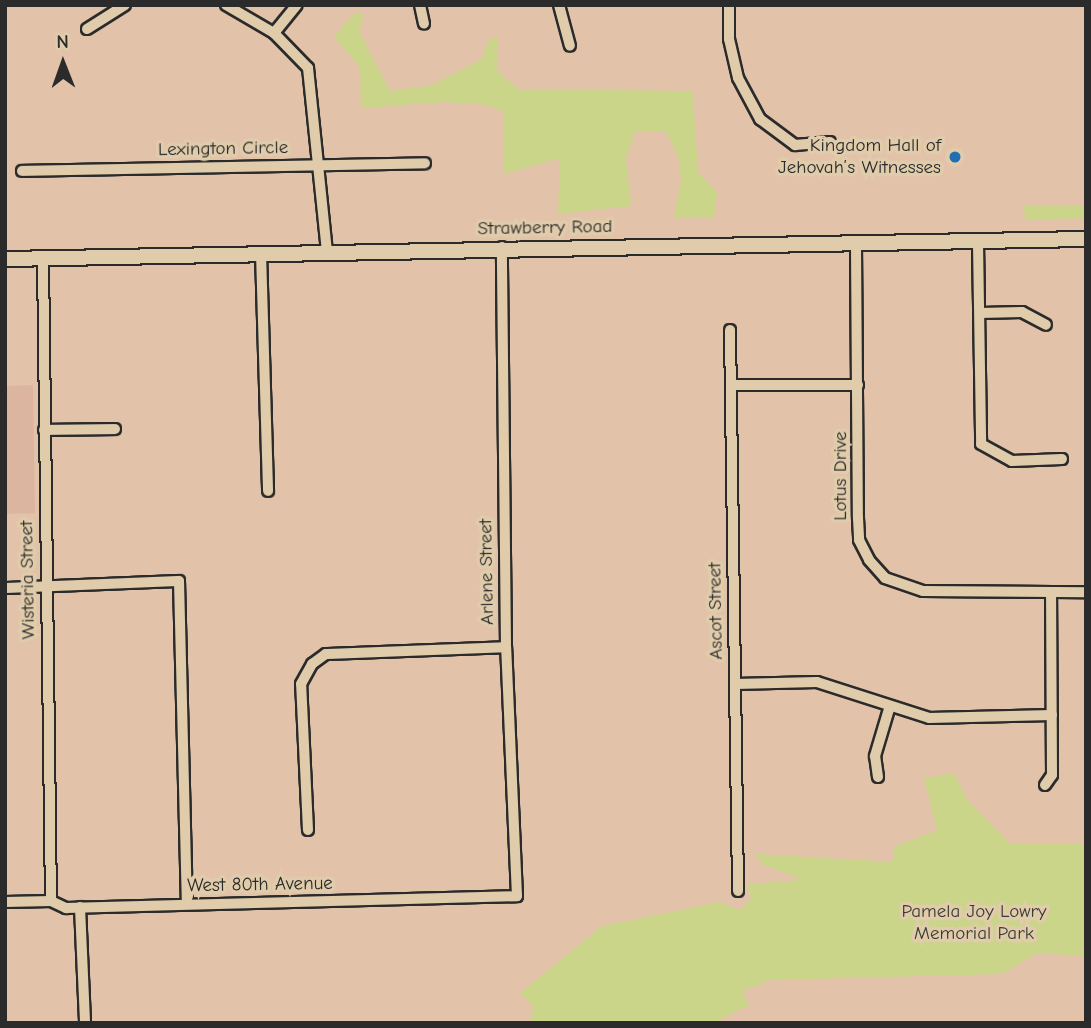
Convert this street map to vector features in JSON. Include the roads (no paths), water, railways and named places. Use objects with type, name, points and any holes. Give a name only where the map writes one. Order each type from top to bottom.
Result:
[{"type":"street","points":[[87,29],[125,5]]},
{"type":"street","points":[[226,5],[274,33],[309,68],[327,251]]},
{"type":"street","points":[[274,33],[297,5]]},
{"type":"street","points":[[420,5],[424,24]]},
{"type":"street","points":[[559,5],[570,46]]},
{"type":"street","points":[[729,5],[729,40],[738,78],[760,119],[795,145],[830,142]]},
{"type":"street","name":"Lexington Circle","points":[[22,171],[425,163]]},
{"type":"street","name":"Strawberry Road","points":[[5,259],[502,247],[856,246],[1086,239]]},
{"type":"street","points":[[978,243],[981,444],[1012,461],[1062,459]]},
{"type":"street","name":"Lotus Drive","points":[[856,246],[859,540],[885,578],[923,591],[1086,592]]},
{"type":"street","name":"Arlene Street","points":[[502,247],[506,647],[516,896]]},
{"type":"street","points":[[261,253],[268,491]]},
{"type":"street","name":"Wisteria Street","points":[[43,258],[51,901]]},
{"type":"street","points":[[980,313],[1022,312],[1046,325]]},
{"type":"street","name":"Ascot Street","points":[[730,330],[738,891]]},
{"type":"street","points":[[731,385],[858,385]]},
{"type":"street","points":[[44,430],[115,429]]},
{"type":"street","points":[[5,588],[179,581],[187,903]]},
{"type":"street","points":[[1045,785],[1052,775],[1051,593]]},
{"type":"street","points":[[308,830],[301,684],[312,664],[326,654],[506,647]]},
{"type":"street","points":[[735,684],[817,682],[889,709],[929,718],[1052,715]]},
{"type":"street","points":[[878,777],[875,756],[889,709]]},
{"type":"street","name":"West 80th Avenue","points":[[5,902],[51,901],[80,907],[516,896]]},
{"type":"street","points":[[80,907],[85,1023]]},
{"type":"place","name":"Kingdom Hall of Jehovah’s Witnesses","points":[[955,157]]},
{"type":"park label","name":"Pamela Joy Lowry Memorial Park","points":[[974,923]]}]
